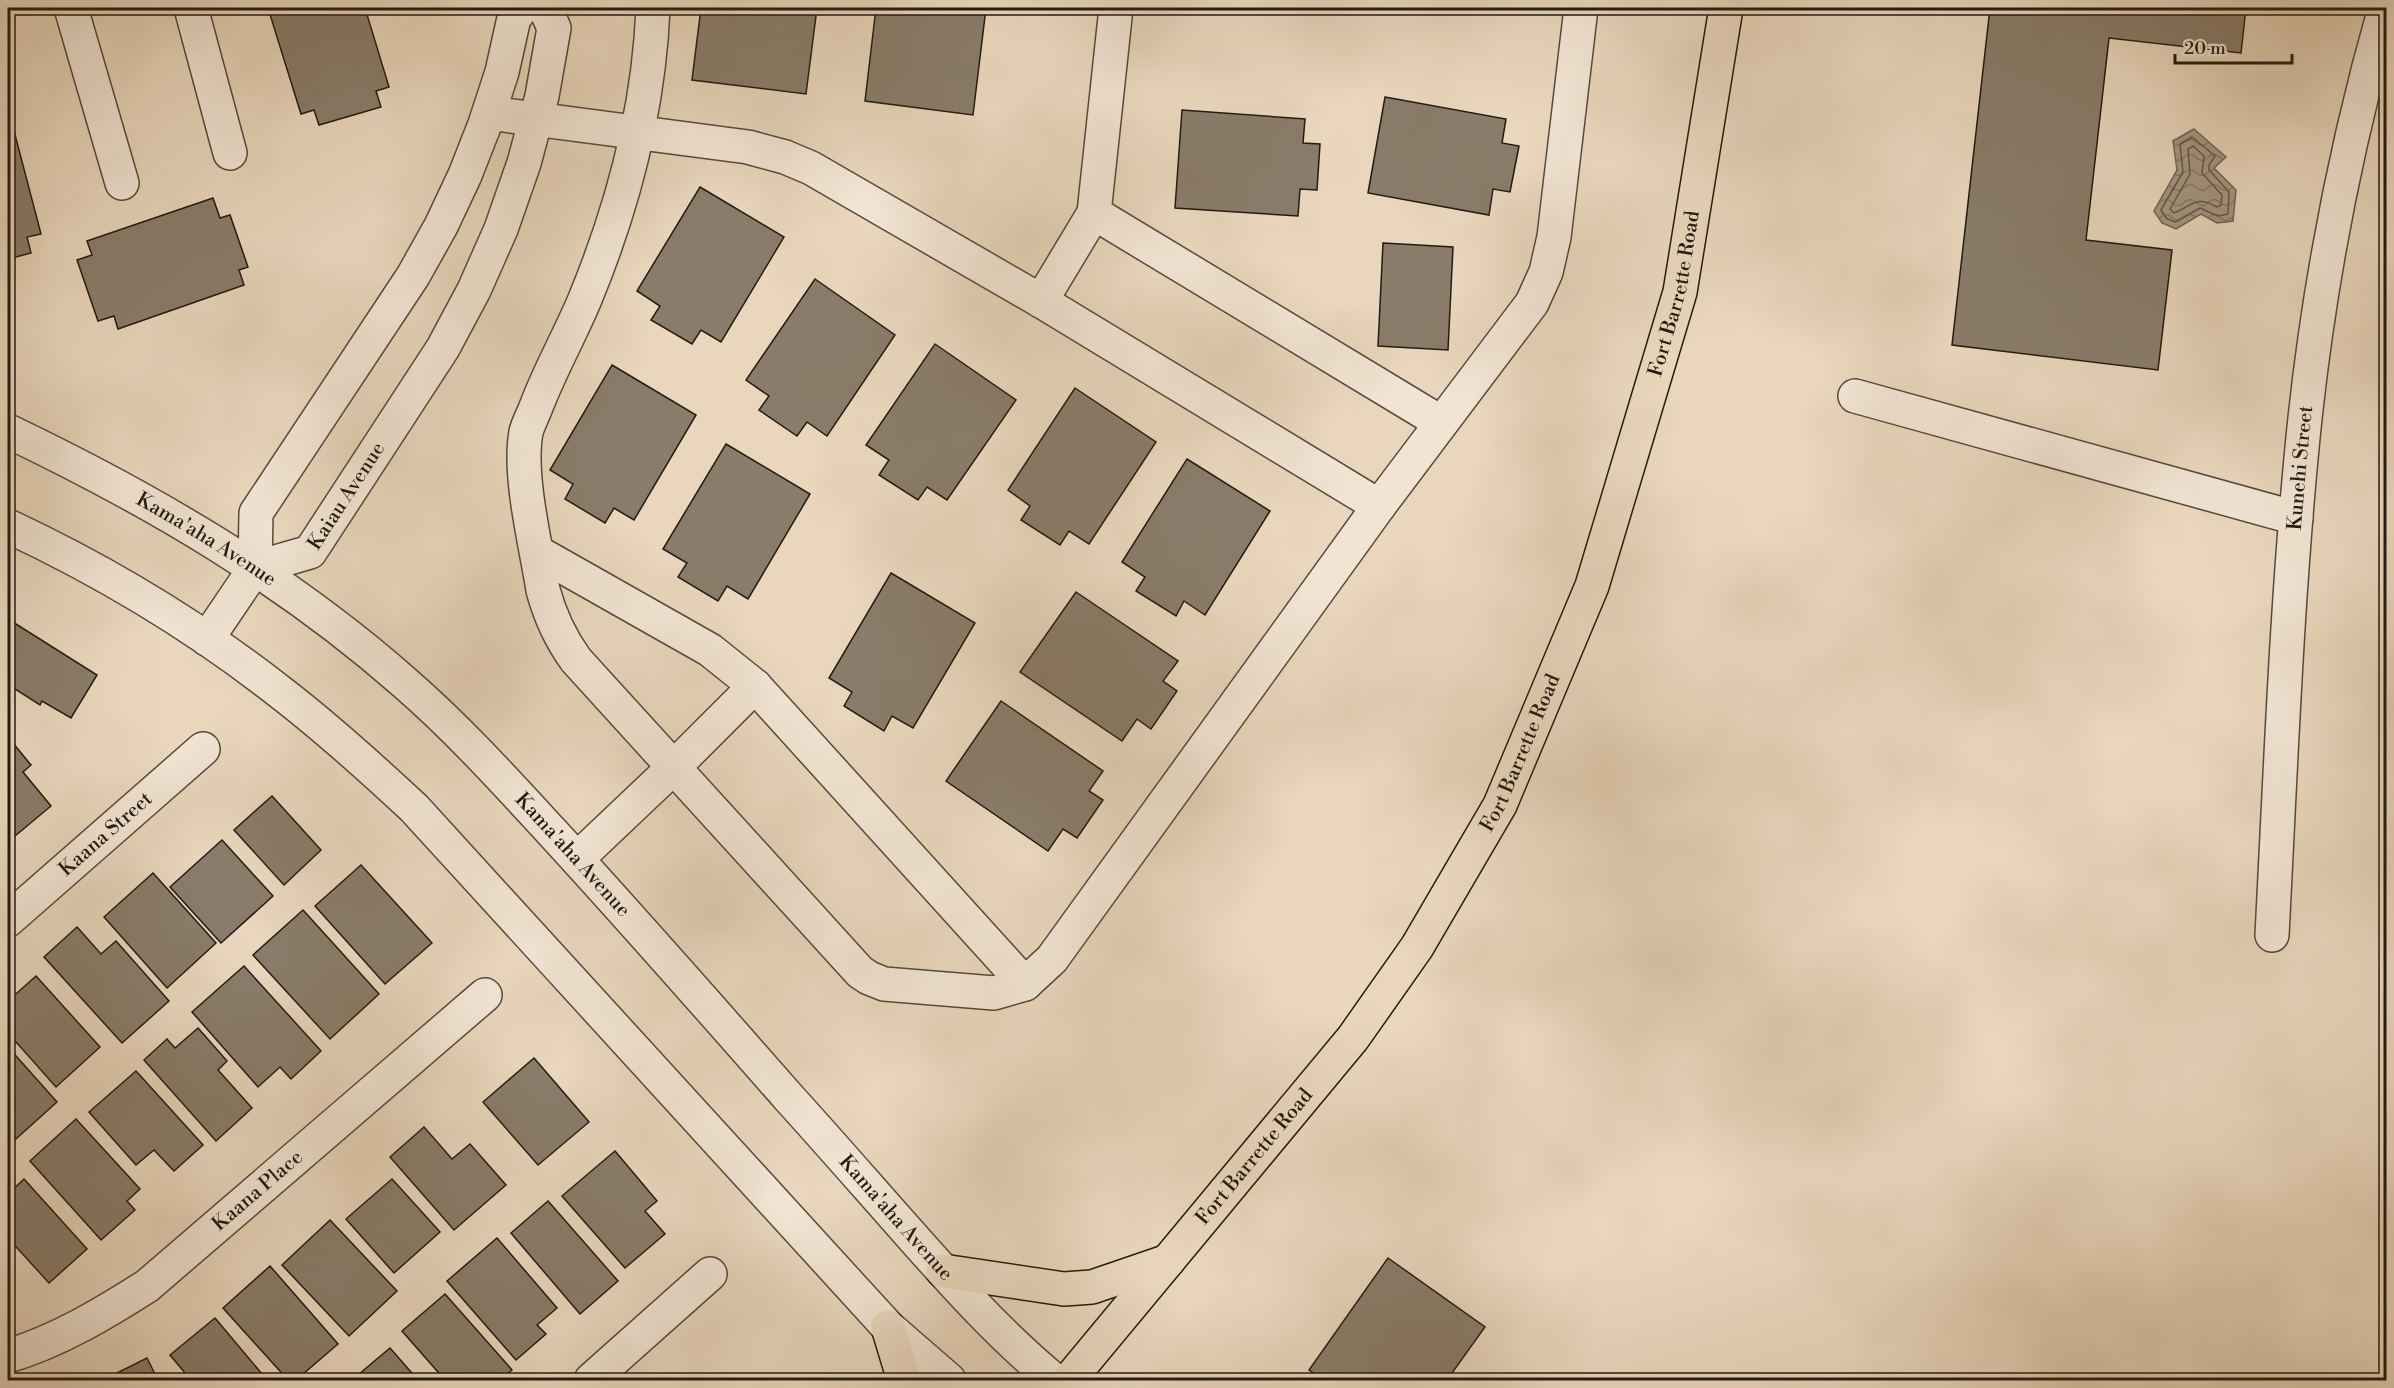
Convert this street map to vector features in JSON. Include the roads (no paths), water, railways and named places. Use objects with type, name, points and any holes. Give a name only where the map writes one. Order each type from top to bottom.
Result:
[{"type":"main road","name":"Fort Barrette Road","points":[[1069,1380],[1353,1038],[1417,947],[1500,804],[1592,586],[1680,292],[1726,8]]},
{"type":"main road","points":[[943,1271],[1064,1289],[1092,1287],[1168,1262]]},
{"type":"main road","points":[[888,1327],[904,1380]]},
{"type":"street","points":[[71,8],[122,183]]},
{"type":"street","points":[[191,8],[230,153]]},
{"type":"street","points":[[207,639],[255,568],[256,513],[413,276],[441,226],[465,175],[489,113],[514,18],[522,8]]},
{"type":"street","name":"Kaiau Avenue","points":[[255,568],[310,552],[443,348],[474,290],[501,229],[524,163],[536,119],[554,27],[545,8]]},
{"type":"street","points":[[653,8],[645,83],[618,209],[597,270],[526,431],[524,467],[548,610],[565,645],[576,660],[860,972],[884,984],[994,993],[1025,984],[1052,959],[1378,506],[1532,303],[1546,272],[1554,237],[1581,8]]},
{"type":"street","points":[[1041,301],[1094,213],[1116,8]]},
{"type":"street","name":"Kunehi Street","points":[[2272,935],[2296,518],[2305,416],[2323,290],[2350,149],[2385,8]]},
{"type":"street","points":[[489,113],[748,147],[785,157],[811,168],[1041,301],[1378,506]]},
{"type":"street","points":[[1094,213],[1440,422]]},
{"type":"street","points":[[1855,396],[2296,518]]},
{"type":"street","name":"Kama'aha Avenue","points":[[8,431],[113,483],[175,517],[255,568],[332,623],[405,683],[474,748],[577,859],[943,1271],[1013,1346],[1054,1380]]},
{"type":"street","points":[[8,526],[53,547],[131,591],[207,639],[279,691],[348,748],[414,808],[888,1327],[949,1380]]},
{"type":"street","points":[[537,552],[700,644],[755,686],[1025,984]]},
{"type":"street","points":[[577,859],[755,686]]},
{"type":"street","name":"Kaana Street","points":[[8,920],[203,749]]},
{"type":"street","name":"Kaana Place","points":[[8,1356],[59,1337],[147,1286],[485,994]]},
{"type":"street","points":[[591,1380],[710,1274]]},
{"type":"water","points":[[2194,129],[2226,157],[2214,168],[2236,190],[2233,221],[2217,223],[2201,214],[2176,229],[2162,223],[2154,211],[2177,170],[2173,141]]}]
